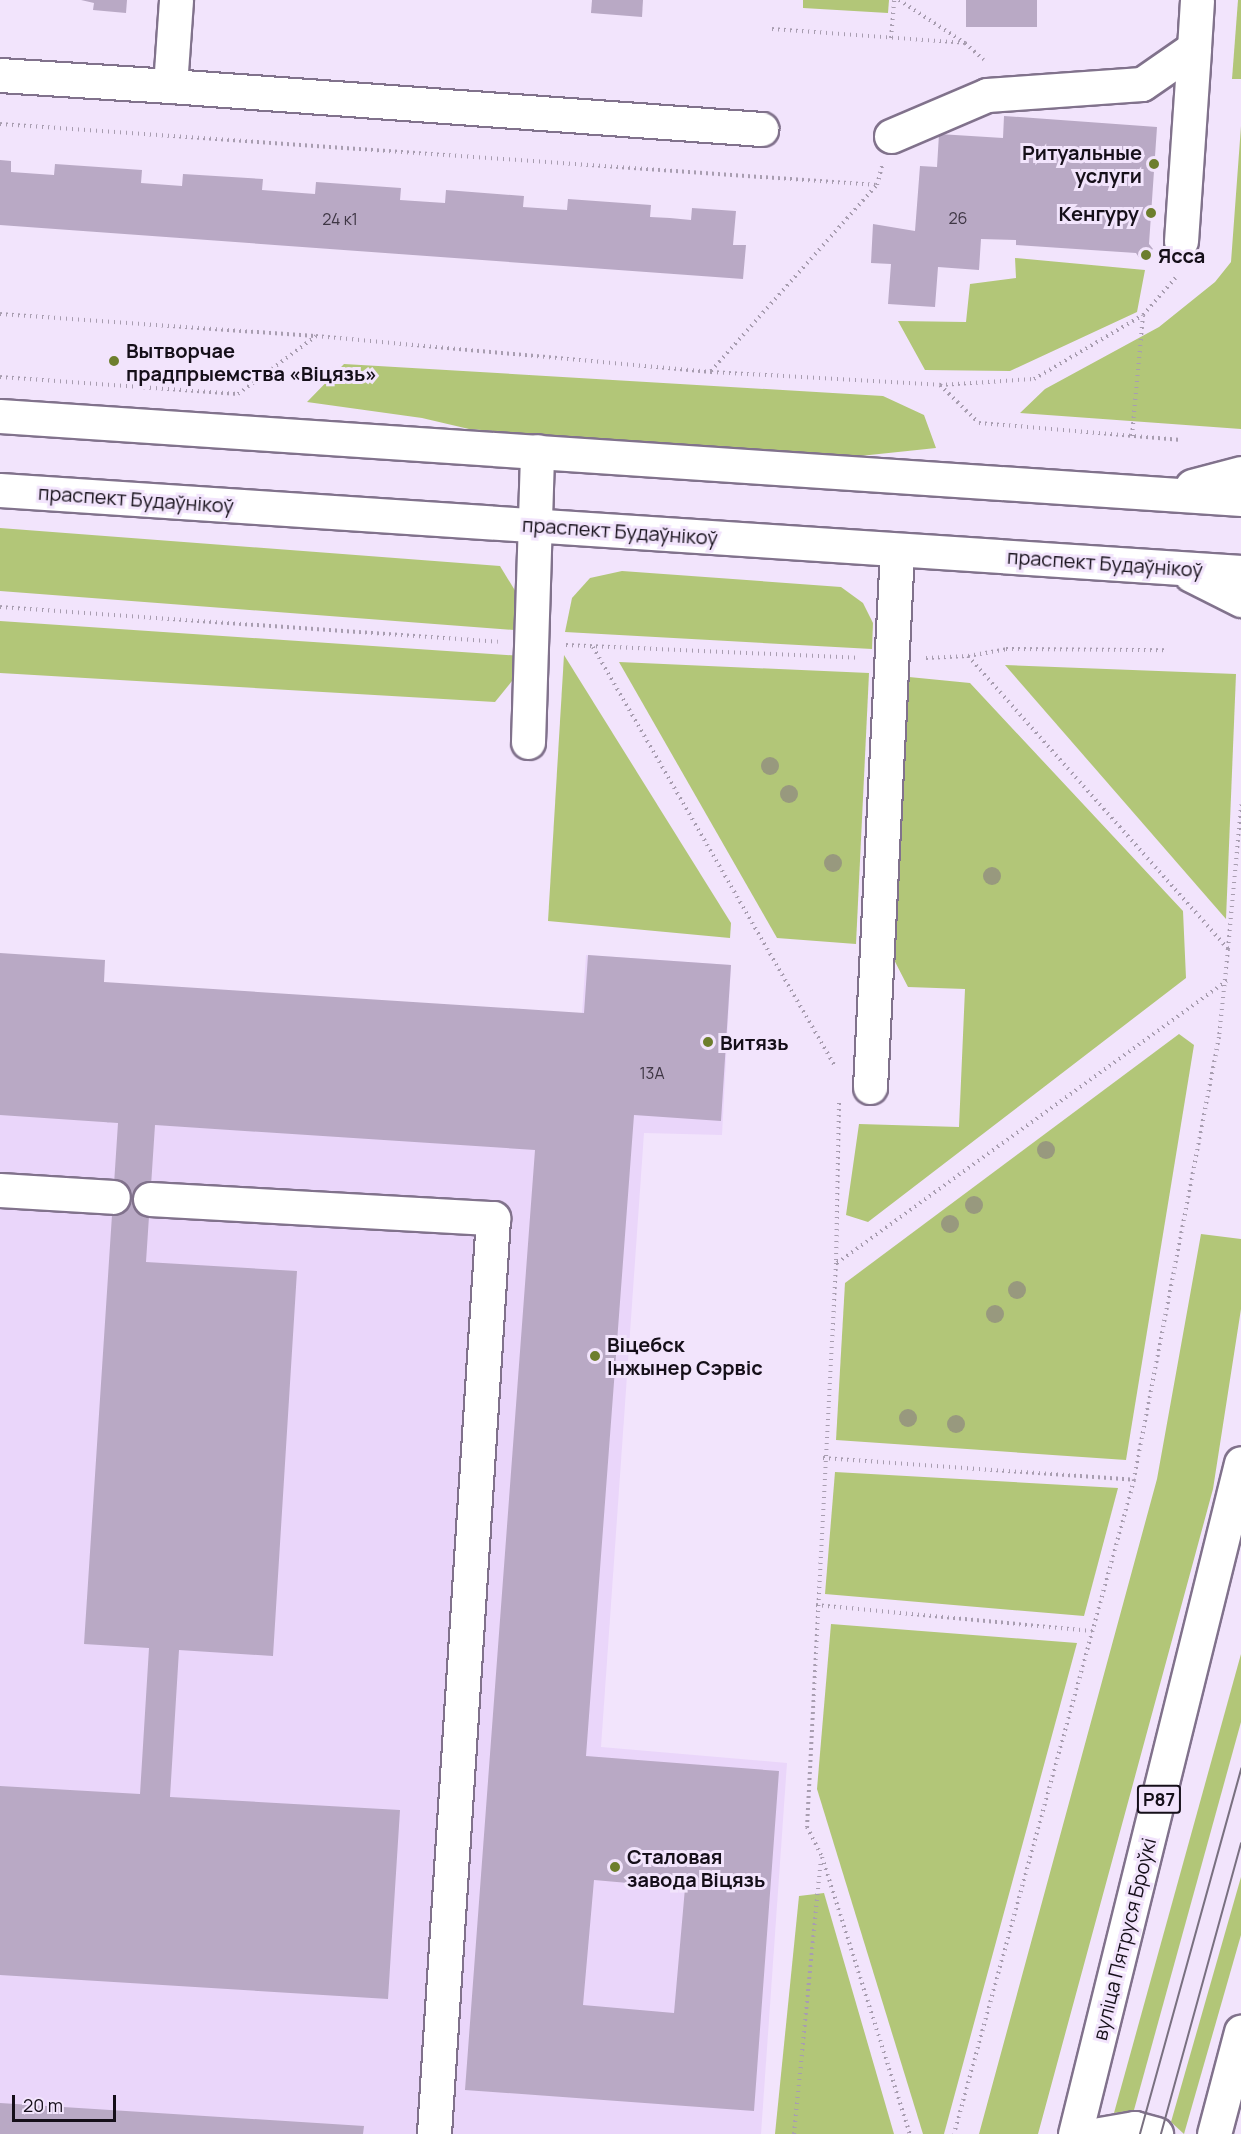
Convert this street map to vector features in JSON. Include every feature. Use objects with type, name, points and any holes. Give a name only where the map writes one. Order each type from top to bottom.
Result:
[{"type":"main road","points":[[170,86],[176,0]]},
{"type":"main road","points":[[1183,254],[1197,0]]},
{"type":"main road","points":[[891,136],[987,95],[1142,84],[1194,48]]},
{"type":"main road","points":[[0,75],[761,129]]},
{"type":"main road","points":[[0,416],[1241,499]]},
{"type":"main road","points":[[528,742],[534,644],[537,451]]},
{"type":"main road","points":[[1164,493],[1241,473]]},
{"type":"main road","name":"праспект Будаўнікоў","points":[[0,490],[1241,572]]},
{"type":"main road","points":[[855,1081],[892,659],[897,550]]},
{"type":"main road","points":[[1173,567],[1241,600]]},
{"type":"main road","points":[[0,1190],[113,1197]]},
{"type":"main road","points":[[150,1199],[493,1218],[434,2134]]},
{"type":"main road","name":"вуліца Пятруся Броўкі","points":[[1075,2134],[1241,1463]]},
{"type":"main road","points":[[1214,2134],[1241,2032]]},
{"type":"main road","points":[[1101,2134],[1134,2128],[1156,2134]]},
{"type":"path","points":[[891,38],[894,0]]},
{"type":"path","points":[[900,0],[965,44],[1020,93]]},
{"type":"path","points":[[772,29],[965,44]]},
{"type":"path","points":[[0,124],[877,185]]},
{"type":"path","points":[[711,372],[877,185],[891,136]]},
{"type":"path","points":[[0,314],[316,336],[711,372],[940,385],[1034,379],[1143,315],[1183,254]]},
{"type":"path","points":[[1132,436],[1143,315]]},
{"type":"path","points":[[0,377],[238,394],[316,336]]},
{"type":"path","points":[[940,385],[979,423],[1181,440]]},
{"type":"path","points":[[0,607],[534,644],[892,659],[968,656],[1006,649],[1168,650]]},
{"type":"path","points":[[593,646],[855,1081]]},
{"type":"path","points":[[968,656],[1228,949]]},
{"type":"path","points":[[954,2134],[1134,1479],[1227,981],[1241,805]]},
{"type":"path","points":[[836,1263],[1227,981]]},
{"type":"path","points":[[840,1099],[836,1263],[823,1458],[807,1827],[822,1857],[910,2134]]},
{"type":"path","points":[[823,1458],[1134,1479]]},
{"type":"path","points":[[816,1605],[1092,1631]]},
{"type":"path","points":[[794,2134],[822,1857]]},
{"type":"shaded area","points":[[586,955],[731,965],[722,1135],[644,1133],[601,1747],[787,1763],[761,2134],[0,2134],[0,978],[582,1014]]},
{"type":"green space","points":[[803,0],[889,0],[888,13],[803,8]]},
{"type":"green space","points":[[1238,0],[1241,0],[1241,79],[1232,79]]},
{"type":"green space","points":[[1241,126],[1241,429],[1020,413],[1045,389],[1159,327],[1215,282],[1231,262]]},
{"type":"green space","points":[[1015,258],[1145,270],[1137,312],[1010,371],[925,370],[898,321],[966,322],[970,284],[1016,278]]},
{"type":"green space","points":[[344,364],[883,396],[924,415],[936,448],[841,458],[469,429],[422,418],[307,402]]},
{"type":"green space","points":[[0,528],[500,566],[525,607],[527,631],[0,591]]},
{"type":"green space","points":[[622,571],[841,587],[863,603],[873,623],[872,649],[565,632],[572,598],[590,578]]},
{"type":"green space","points":[[0,621],[522,656],[520,671],[495,702],[0,673]]},
{"type":"green space","points":[[564,655],[731,923],[730,938],[548,921]]},
{"type":"green space","points":[[619,662],[869,673],[856,944],[777,938]]},
{"type":"green space","points":[[1005,665],[1236,674],[1226,919]]},
{"type":"green space","points":[[909,677],[970,683],[1183,911],[1186,978],[868,1222],[846,1215],[859,1124],[959,1127],[965,989],[908,987],[889,950]]},
{"type":"green space","points":[[1179,1034],[1194,1045],[1126,1460],[836,1440],[845,1283]]},
{"type":"green space","points":[[1201,1234],[1241,1239],[1241,1309],[1213,1489],[1038,2134],[979,2134],[1157,1479]]},
{"type":"green space","points":[[835,1472],[1118,1488],[1084,1616],[825,1594]]},
{"type":"green space","points":[[831,1624],[1077,1643],[944,2134],[923,2134],[817,1789]]},
{"type":"green space","points":[[1241,1654],[1241,1722],[1134,2110],[1114,2113]]},
{"type":"green space","points":[[1241,1877],[1241,1935],[1184,2134],[1171,2122]]},
{"type":"green space","points":[[824,1893],[894,2134],[775,2134],[799,1896]]},
{"type":"building","points":[[81,0],[127,0],[126,13],[93,10],[94,3]]},
{"type":"building","points":[[592,0],[643,0],[642,17],[591,13]]},
{"type":"building","points":[[966,0],[1037,0],[1037,27],[966,27]]},
{"type":"building","points":[[1004,116],[1157,127],[1149,244],[1153,249],[1140,259],[1136,253],[1016,245],[1016,240],[981,239],[979,270],[938,267],[935,307],[888,304],[891,264],[871,263],[873,224],[915,231],[920,166],[937,167],[939,134],[1003,138]]},
{"type":"building","points":[[0,160],[11,161],[11,172],[54,175],[55,164],[142,170],[141,183],[182,186],[183,174],[263,179],[262,190],[315,194],[316,182],[401,188],[400,200],[445,203],[446,190],[524,196],[523,207],[567,210],[568,199],[651,205],[650,217],[691,220],[692,208],[736,211],[733,245],[746,245],[743,279],[0,225]]},
{"type":"building","points":[[0,953],[105,960],[104,982],[584,1013],[588,955],[731,965],[721,1121],[634,1115],[586,1756],[779,1771],[754,2111],[465,2090],[535,1150],[155,1125],[146,1262],[297,1271],[273,1656],[179,1650],[170,1797],[400,1810],[388,1999],[0,1975],[0,1786],[140,1794],[149,1648],[84,1644],[118,1123],[0,1115]],"holes":[[[594,1880],[685,1888],[674,2013],[583,2005]]]},
{"type":"building","points":[[0,2103],[364,2126],[363,2134],[0,2134]]},
{"type":"tram line","points":[[1140,2134],[1241,1769]]},
{"type":"tram line","points":[[1161,2134],[1241,1844]]},
{"type":"place","name":"Ритуальные услуги","points":[[1154,164]]},
{"type":"place","name":"Кенгуру","points":[[1151,213]]},
{"type":"place","name":"Ясса","points":[[1146,255]]},
{"type":"place","name":"Вытворчае прадпрыемства «Віцязь»","points":[[114,361]]},
{"type":"place","name":"Витязь","points":[[708,1042]]},
{"type":"place","name":"Віцебск Інжынер Сэрвіс","points":[[595,1356]]},
{"type":"place","name":"Сталовая завода Віцязь","points":[[615,1867]]}]
